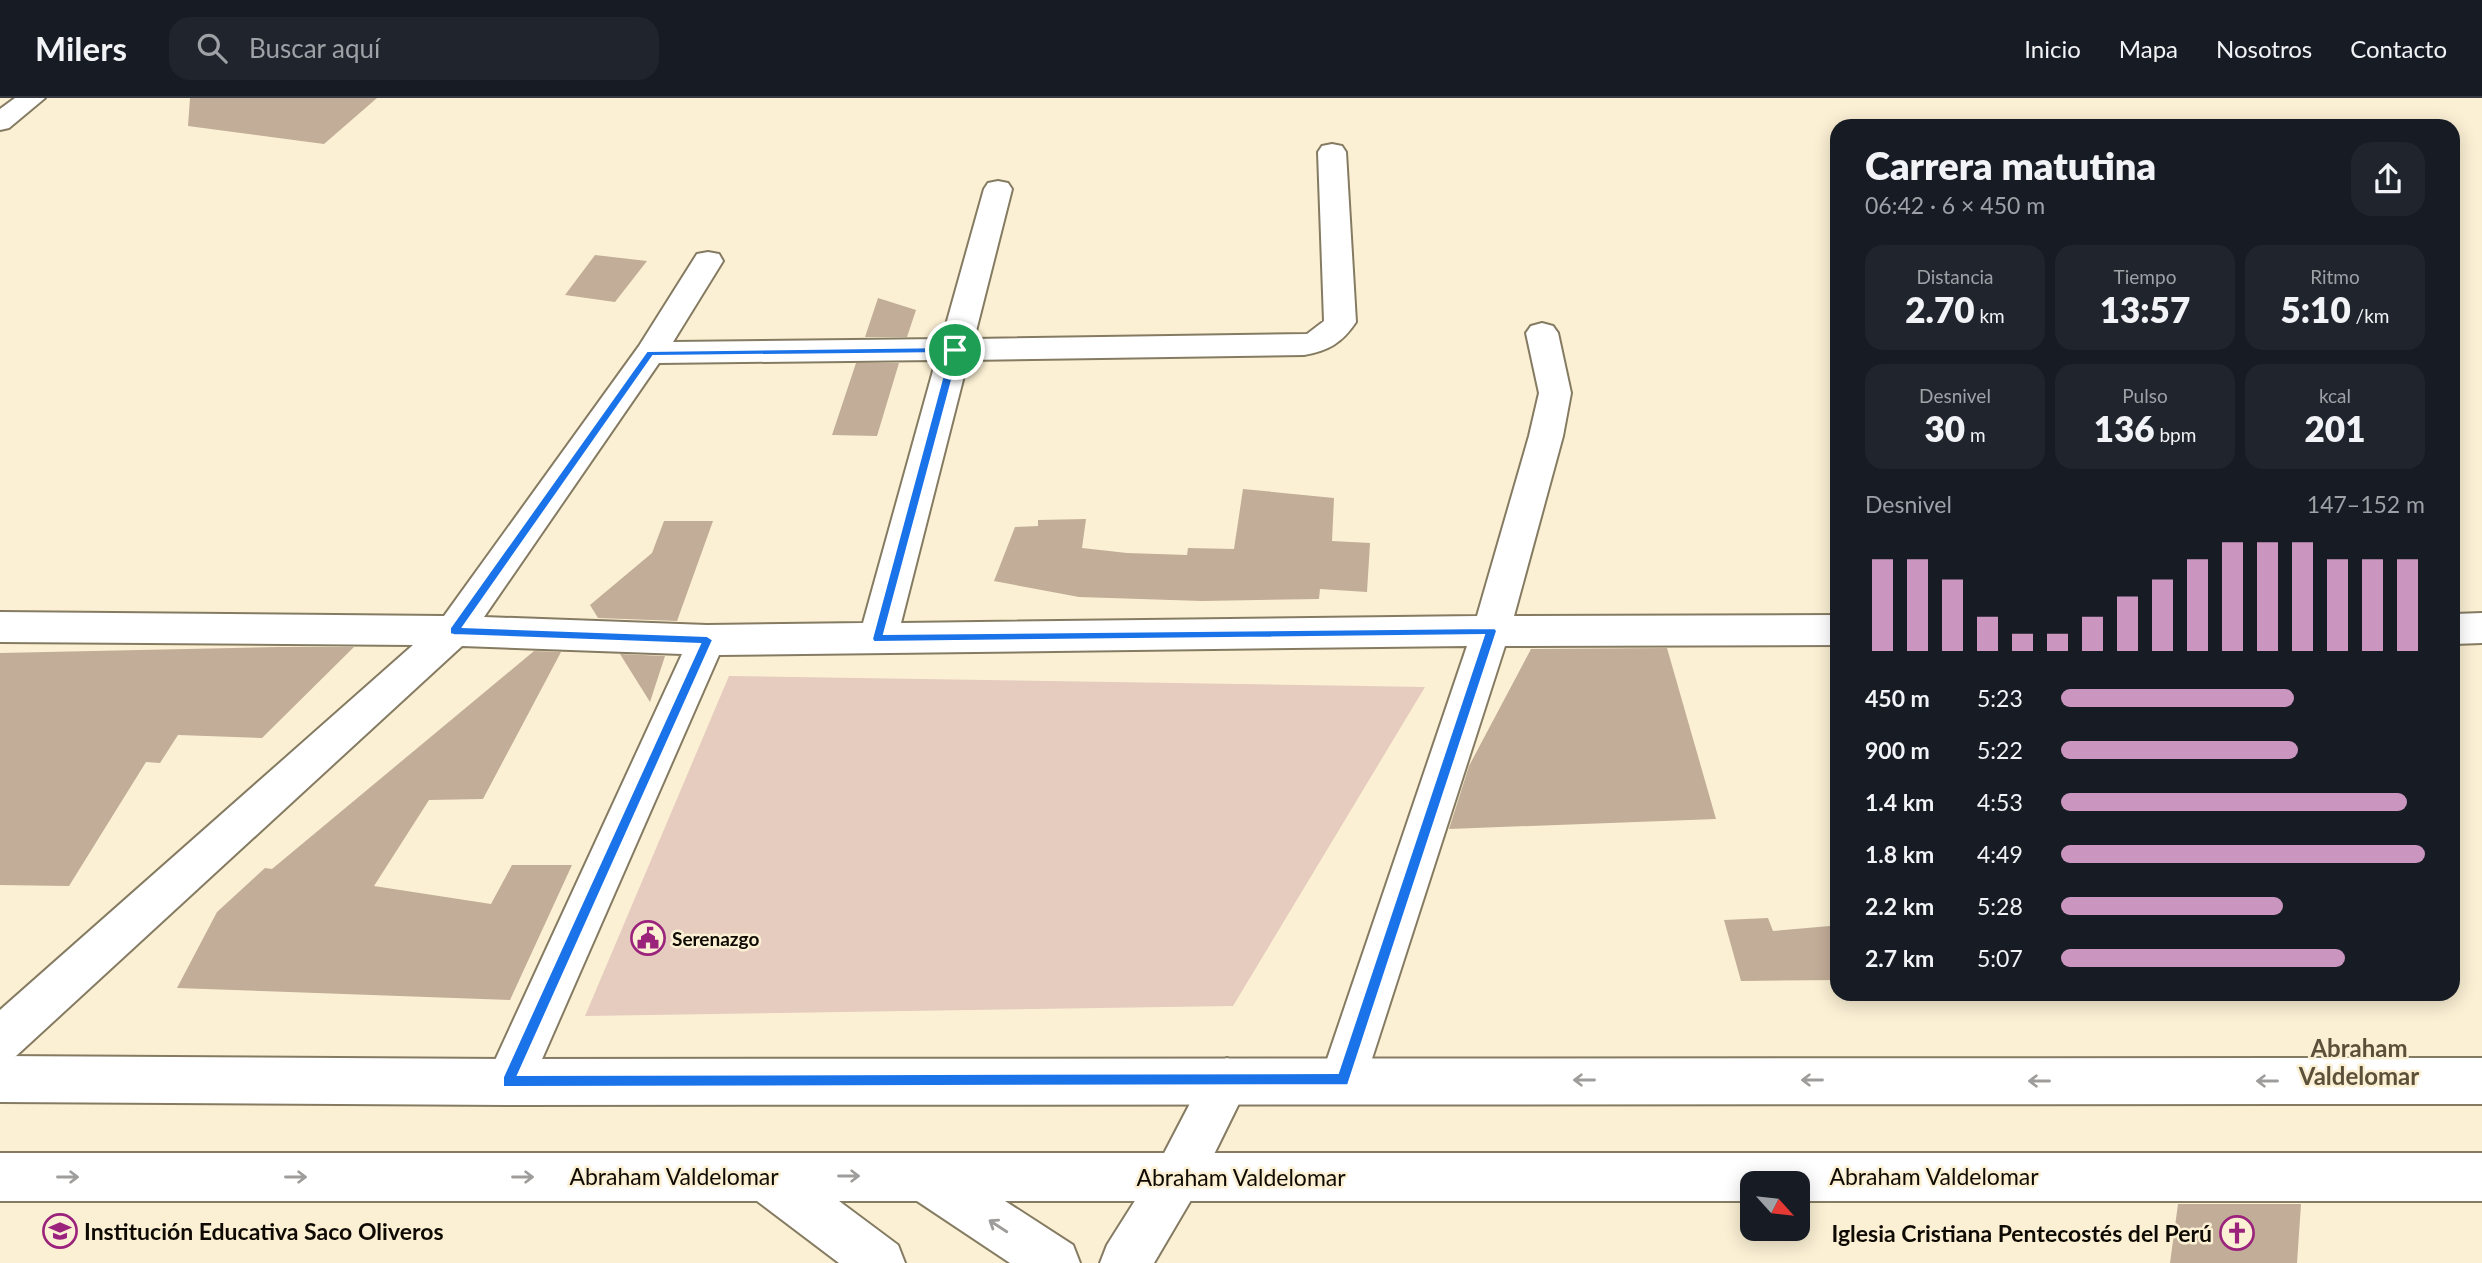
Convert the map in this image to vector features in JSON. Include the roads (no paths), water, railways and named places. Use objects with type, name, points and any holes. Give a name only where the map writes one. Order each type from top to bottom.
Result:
[{"type":"street","points":[[0,122],[32,98]]},
{"type":"street","points":[[650,353],[1290,346],[1321,342],[1331,335],[1340,322],[1332,152]]},
{"type":"street","points":[[878,639],[998,189]]},
{"type":"street","points":[[0,1040],[454,631],[650,353],[708,261]]},
{"type":"street","points":[[1343,1080],[1491,631],[1546,436],[1555,393],[1542,332]]},
{"type":"street","points":[[0,627],[454,631],[707,640],[1830,630]]},
{"type":"street","points":[[2460,628],[2482,628]]},
{"type":"street","points":[[508,1082],[707,640]]},
{"type":"street","points":[[0,1079],[508,1082],[2482,1081]]},
{"type":"street","points":[[1125,1263],[1177,1178],[1227,1081]]},
{"type":"street","points":[[764,1176],[880,1263]]},
{"type":"street","name":"Abraham Valdelomar","points":[[0,1177],[2482,1177]]},
{"type":"street","points":[[923,1177],[1055,1263]]},
{"type":"place","name":"Serenazgo","points":[[648,938]]},
{"type":"place","name":"Institución Educativa Saco Oliveros","points":[[60,1231]]},
{"type":"place","name":"Iglesia Cristiana Pentecostés del Perú","points":[[2237,1233]]},
{"type":"district","name":"Abraham Valdelomar","points":[[2359,1061]]}]
